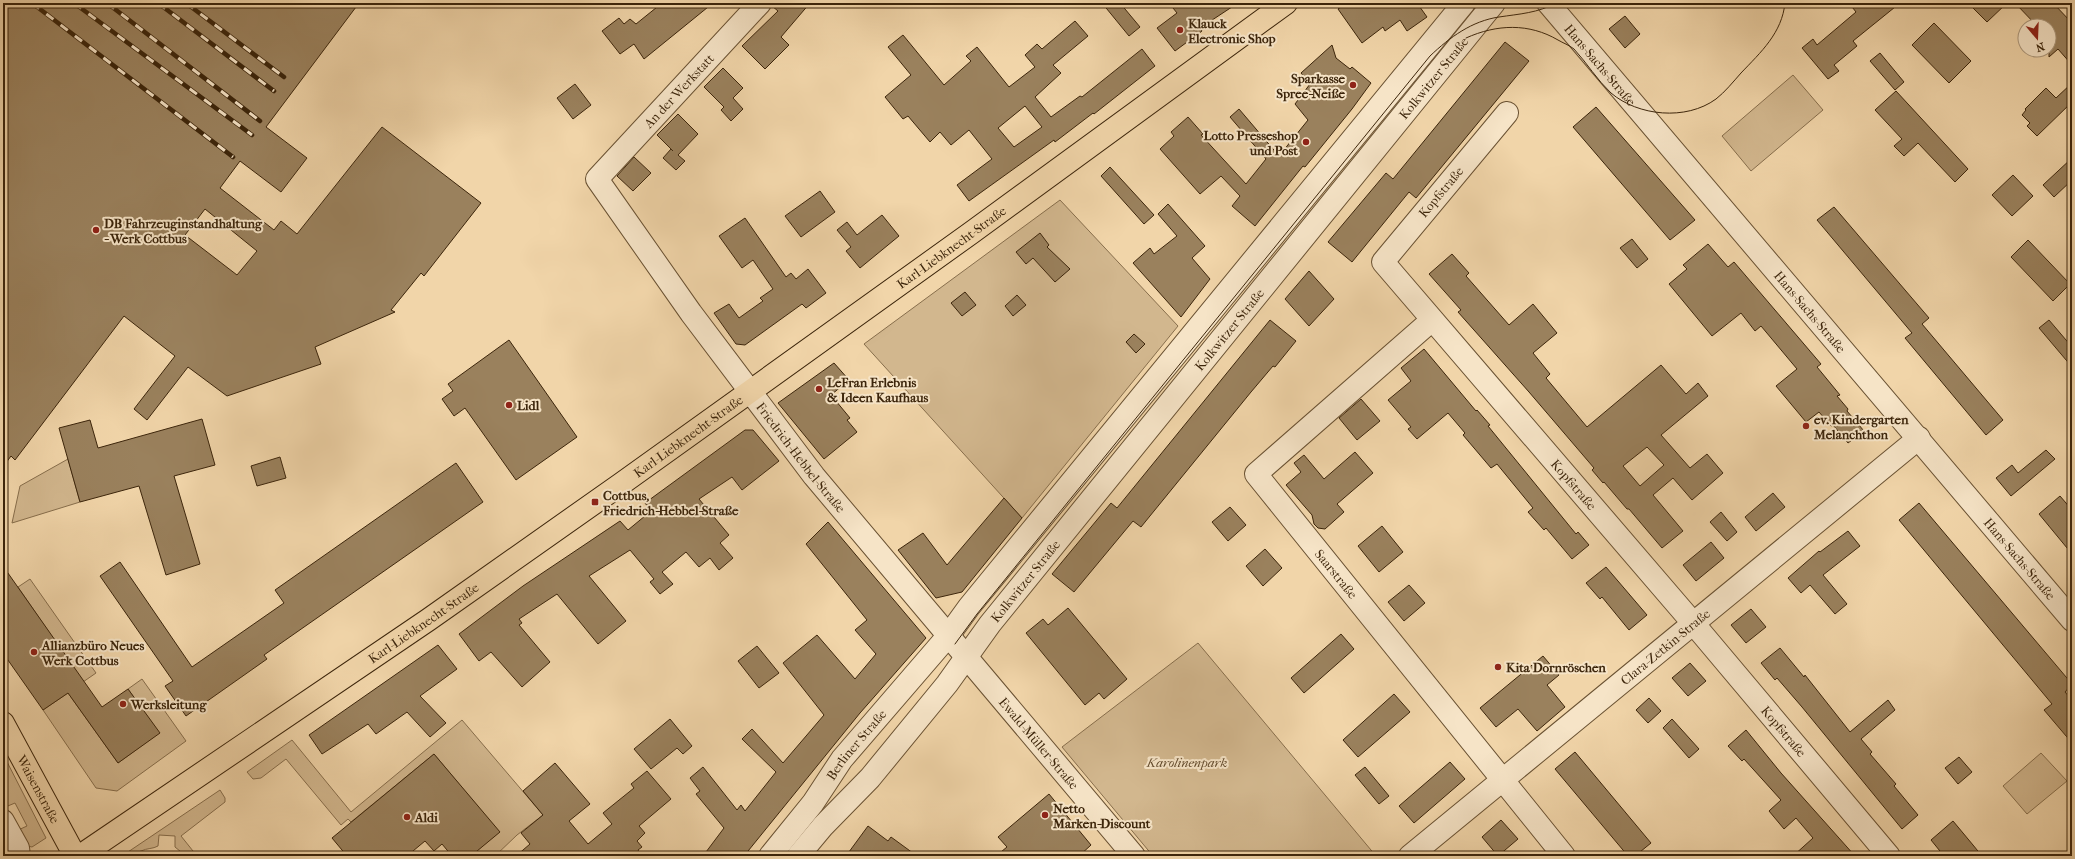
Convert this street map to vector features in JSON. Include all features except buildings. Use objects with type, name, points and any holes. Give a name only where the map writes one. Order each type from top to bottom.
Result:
[{"type":"main road","name":"Karl-Liebknecht-Straße","points":[[80,856],[428,620],[750,392],[1286,3]]},
{"type":"main road","name":"Waisenstraße","points":[[3,722],[75,856]]},
{"type":"street","name":"An der Werkstatt","points":[[597,179],[760,3]]},
{"type":"street","name":"Kolkwitzer Straße","points":[[958,648],[969,607],[1464,3]]},
{"type":"street","name":"Kolkwitzer Straße","points":[[958,648],[990,624],[1494,3]]},
{"type":"street","name":"Hans-Sachs-Straße","points":[[1548,3],[2072,620]]},
{"type":"street","name":"Kopfstraße","points":[[1507,113],[1383,262],[1693,623],[1889,856]]},
{"type":"street","name":"Friedrich-Hebbel-Straße","points":[[597,179],[691,313],[814,476],[958,648]]},
{"type":"street","name":"Saarstraße","points":[[1432,320],[1256,474],[1564,856]]},
{"type":"street","name":"Clara-Zetkin-Straße","points":[[1410,856],[1919,438]]},
{"type":"street","name":"Berliner Straße","points":[[770,856],[813,802],[842,759],[958,648]]},
{"type":"street","points":[[798,856],[823,826],[870,778],[958,648]]},
{"type":"street","name":"Ewald-Müller-Straße","points":[[958,648],[1134,856]]},
{"type":"street","points":[[3,820],[18,848],[19,856]]},
{"type":"green space","points":[[1793,75],[1823,110],[1751,171],[1722,136]]},
{"type":"green space","points":[[1060,200],[1178,326],[1022,518],[864,344]]},
{"type":"green space","points":[[68,459],[80,502],[12,523],[20,486]]},
{"type":"green space","points":[[30,579],[96,673],[83,682],[18,587]]},
{"type":"green space","name":"Karolinenpark","points":[[1198,643],[1376,856],[1153,856],[1062,747]]},
{"type":"green space","points":[[142,679],[186,741],[117,791],[96,788],[43,710],[68,693],[118,763],[159,733],[128,689]]},
{"type":"green space","points":[[462,720],[543,815],[517,835],[495,856],[471,856],[499,832],[434,754],[351,822],[348,819],[341,825],[286,759],[261,778],[253,779],[247,772],[292,740],[351,812]]},
{"type":"green space","points":[[2041,753],[2067,781],[2027,814],[2003,786]]},
{"type":"green space","points":[[3,754],[46,838],[32,847],[23,845],[16,831],[27,826],[15,803],[3,808]]},
{"type":"green space","points":[[220,790],[225,798],[225,802],[181,836],[197,856],[186,856],[175,847],[175,836],[159,835],[158,846],[122,856]]},
{"type":"tram line","points":[[955,644],[977,614],[1430,56],[1445,42],[1480,22],[1535,11],[1556,3]]},
{"type":"tram line","points":[[1466,38],[1489,30],[1513,27],[1524,28],[1547,34],[1574,49],[1606,88],[1622,101],[1648,111],[1677,113],[1691,111],[1704,106],[1716,99],[1726,90],[1763,50],[1775,33],[1780,24],[1785,3]]},
{"type":"railway","points":[[32,3],[233,157]]},
{"type":"railway","points":[[74,3],[252,135]]},
{"type":"railway","points":[[107,3],[260,121]]},
{"type":"railway","points":[[158,3],[274,91]]},
{"type":"railway","points":[[186,3],[284,77]]},
{"type":"place","name":"Klauck Electronic Shop","points":[[1180,30]]},
{"type":"place","name":"Sparkasse Spree-Neiße","points":[[1353,85]]},
{"type":"place","name":"Lotto Presseshop und Post","points":[[1306,142]]},
{"type":"place","name":"DB Fahrzeuginstandhaltung - Werk Cottbus","points":[[96,230]]},
{"type":"place","name":"LeFran Erlebnis & Ideen Kaufhaus","points":[[819,389]]},
{"type":"place","name":"Lidl","points":[[509,405]]},
{"type":"place","name":"ev. Kindergarten Melanchthon","points":[[1806,426]]},
{"type":"place","name":"Cottbus, Friedrich-Hebbel-Straße","points":[[595,502]]},
{"type":"place","name":"Allianzbüro Neues Werk Cottbus","points":[[34,652]]},
{"type":"place","name":"Kita Dornröschen","points":[[1498,667]]},
{"type":"place","name":"Werksleitung","points":[[123,704]]},
{"type":"place","name":"Netto Marken-Discount","points":[[1045,815]]},
{"type":"place","name":"Aldi","points":[[407,817]]}]
